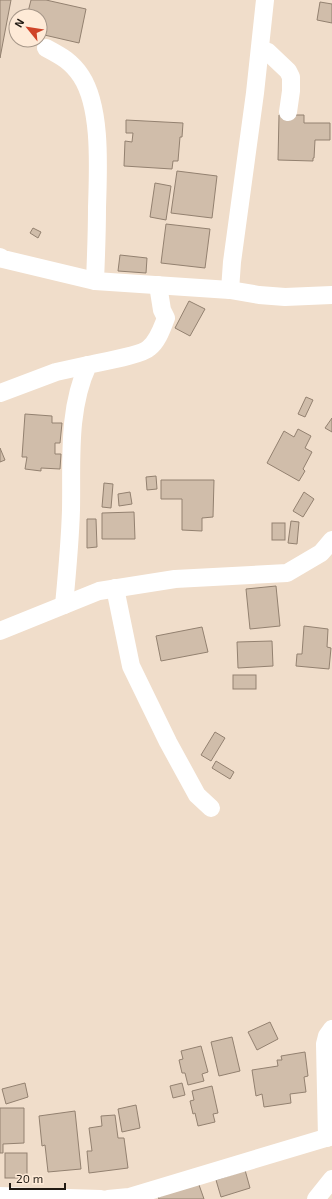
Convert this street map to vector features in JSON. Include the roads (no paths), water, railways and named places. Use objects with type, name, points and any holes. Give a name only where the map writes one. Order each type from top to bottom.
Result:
[{"type":"street","points":[[230,290],[232,262],[255,93],[265,0]]},
{"type":"street","points":[[46,48],[68,60],[81,77],[93,104],[98,167],[95,281]]},
{"type":"street","points":[[260,49],[268,52],[288,71],[291,77],[288,112]]},
{"type":"street","points":[[0,257],[95,281],[230,290],[259,295],[285,297],[332,295]]},
{"type":"street","points":[[0,393],[56,372],[138,354],[149,349],[158,338],[166,318],[162,310],[158,286]]},
{"type":"street","points":[[64,605],[71,512],[72,429],[82,380],[88,365]]},
{"type":"street","points":[[0,631],[100,591],[175,579],[287,573],[321,553],[332,540]]},
{"type":"street","points":[[115,588],[131,666],[168,742],[197,795],[211,808]]},
{"type":"street","points":[[108,1199],[129,1197],[330,1137],[325,1044],[327,1036],[332,1029]]},
{"type":"street","points":[[316,1199],[332,1179]]},
{"type":"street","points":[[0,1196],[101,1199]]}]
